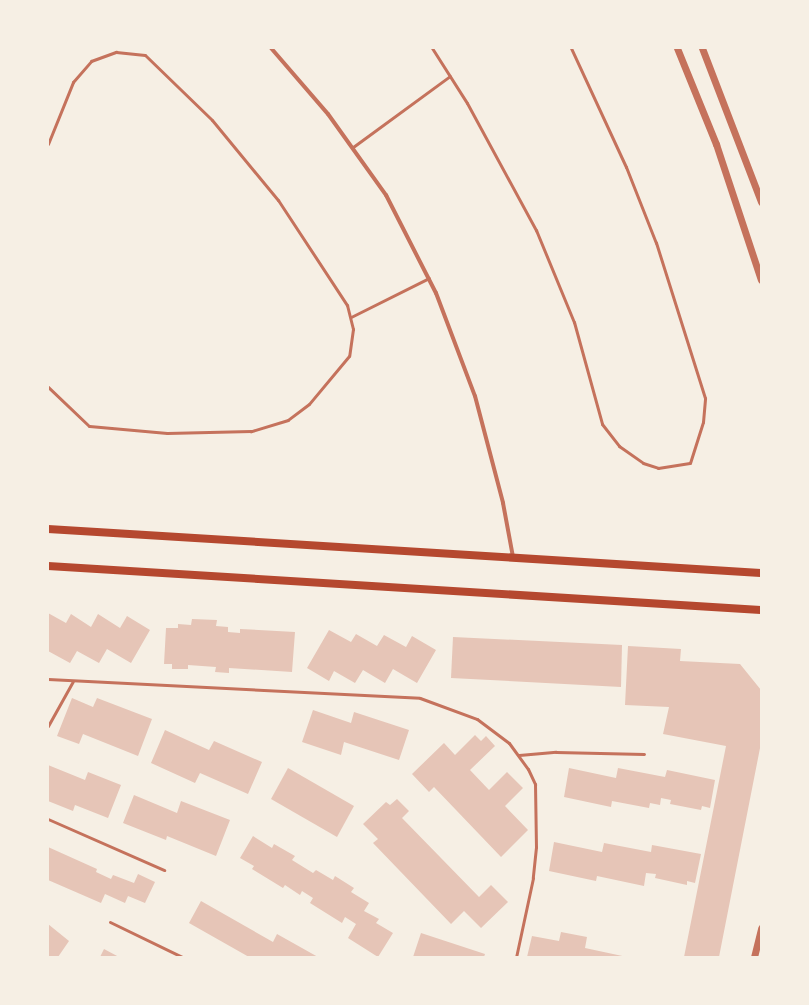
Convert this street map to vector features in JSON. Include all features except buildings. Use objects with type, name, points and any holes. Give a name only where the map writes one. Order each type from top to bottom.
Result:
[{"type":"main road","points":[[48,529],[761,572]]},
{"type":"main road","points":[[48,566],[761,610]]},
{"type":"street","points":[[271,48],[320,103],[386,195],[429,278],[457,344],[475,396],[500,488],[513,557]]},
{"type":"street","points":[[677,48],[718,150],[761,280]]},
{"type":"street","points":[[702,48],[761,202]]},
{"type":"street","points":[[754,957],[761,928]]},
{"type":"lane","points":[[432,48],[450,76],[515,189],[555,272],[590,373],[602,424],[619,446],[643,463],[658,468],[690,463],[703,422],[706,398],[656,243],[626,167],[571,48]]},
{"type":"lane","points":[[48,144],[73,82],[91,61],[116,52],[145,55],[212,120],[244,155],[311,247],[351,317],[352,343],[349,356],[309,404],[288,420],[252,431],[202,434],[89,426],[48,387]]},
{"type":"lane","points":[[353,147],[450,76]]},
{"type":"lane","points":[[351,317],[429,278]]},
{"type":"lane","points":[[48,679],[420,698],[477,719],[494,730],[519,755],[535,784],[536,839],[528,913],[516,957]]},
{"type":"lane","points":[[48,726],[73,680]]},
{"type":"lane","points":[[519,755],[556,752],[644,754]]},
{"type":"lane","points":[[48,819],[164,870]]},
{"type":"lane","points":[[110,922],[182,957]]}]
